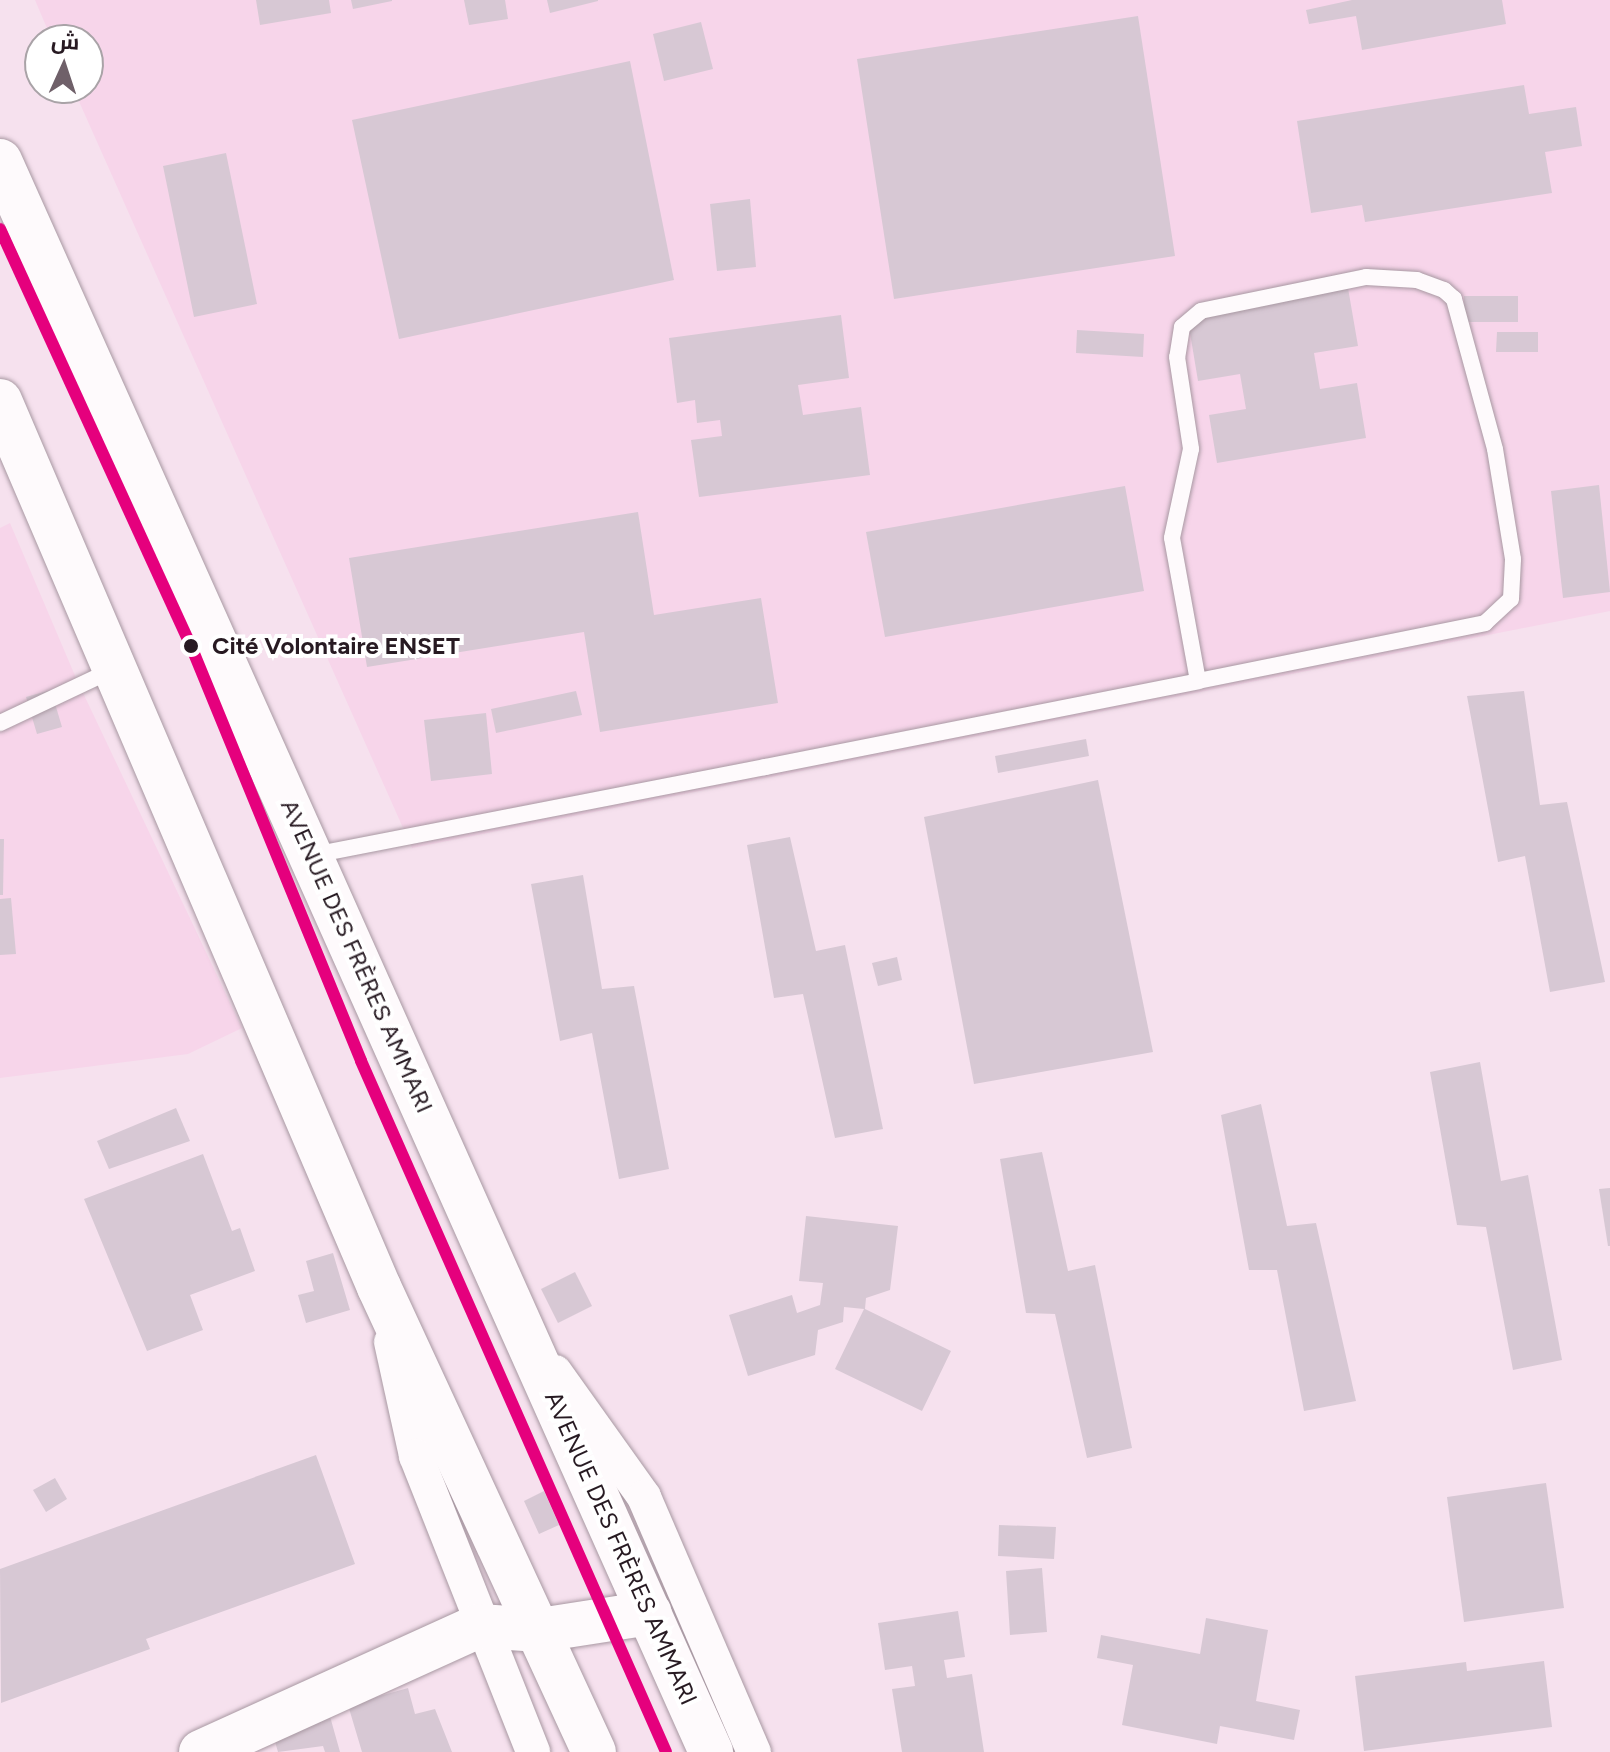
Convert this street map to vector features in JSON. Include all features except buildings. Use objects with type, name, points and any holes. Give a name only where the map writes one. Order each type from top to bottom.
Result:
[{"type":"main road","name":"AVENUE DES FRÈRES AMMARI","points":[[0,161],[711,1752]]},
{"type":"main road","points":[[0,401],[379,1287],[594,1752]]},
{"type":"main road","points":[[208,1751],[479,1626],[540,1630],[650,1613]]},
{"type":"street","points":[[379,1287],[416,1456],[479,1626],[533,1752]]},
{"type":"street","points":[[523,1327],[644,1497],[754,1752]]},
{"type":"lane","points":[[311,855],[1198,681],[1485,623],[1511,599],[1513,559],[1495,449],[1454,299],[1444,290],[1417,280],[1366,277],[1201,311],[1182,327],[1177,357],[1191,449],[1172,538],[1198,681]]},
{"type":"lane","points":[[0,723],[114,669]]},
{"type":"shaded area","points":[[35,0],[1610,0],[1610,611],[412,848],[80,104],[104,104],[104,24],[45,24]]},
{"type":"shaded area","points":[[10,523],[76,678],[242,1028],[188,1054],[0,1078],[0,528]]},
{"type":"transit line","points":[[0,229],[191,646],[361,1061],[666,1752]]},
{"type":"place","name":"Cité Volontaire ENSET","points":[[191,646]]}]
